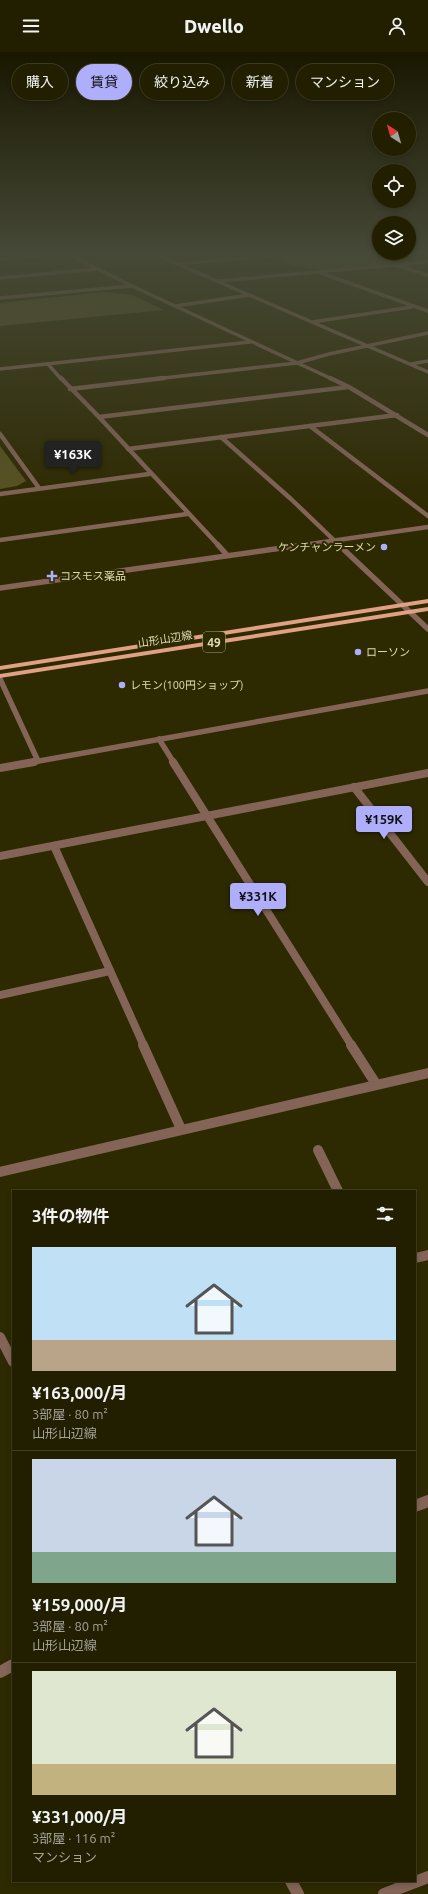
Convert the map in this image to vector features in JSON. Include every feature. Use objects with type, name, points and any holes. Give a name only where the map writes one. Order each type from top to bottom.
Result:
[{"type":"main road","name":"山形山辺線","points":[[0,668],[428,601]]},
{"type":"main road","name":"山形山辺線","points":[[0,677],[428,609]]},
{"type":"street","points":[[240,337],[349,387],[428,434]]},
{"type":"street","points":[[346,337],[428,372]]},
{"type":"street","points":[[70,390],[297,363],[329,354],[409,337]]},
{"type":"street","points":[[0,369],[250,342]]},
{"type":"street","points":[[411,364],[428,361]]},
{"type":"street","points":[[48,364],[70,390],[99,417],[149,474],[226,556]]},
{"type":"street","points":[[99,417],[349,387]]},
{"type":"street","points":[[128,449],[397,415]]},
{"type":"street","points":[[310,426],[428,516]]},
{"type":"street","points":[[0,434],[40,488]]},
{"type":"street","points":[[221,437],[291,499],[428,629]]},
{"type":"street","points":[[0,494],[149,474]]},
{"type":"street","points":[[0,540],[187,514]]},
{"type":"street","points":[[0,588],[428,527]]},
{"type":"street","points":[[0,677],[38,761]]},
{"type":"street","points":[[0,768],[428,691]]},
{"type":"street","points":[[159,739],[206,816],[376,1084]]},
{"type":"street","points":[[0,856],[428,773]]},
{"type":"street","points":[[354,787],[428,882]]},
{"type":"street","points":[[54,846],[181,1129]]},
{"type":"street","points":[[0,995],[110,971]]},
{"type":"street","points":[[0,1172],[428,1073]]},
{"type":"street","points":[[318,1150],[338,1190]]},
{"type":"street","points":[[416,1258],[428,1255]]},
{"type":"street","points":[[0,1337],[12,1360]]},
{"type":"street","points":[[416,1506],[428,1501]]},
{"type":"street","points":[[0,1672],[12,1666]]},
{"type":"street","points":[[416,1882],[428,1877]]},
{"type":"street","points":[[292,1882],[298,1894]]},
{"type":"street","points":[[384,1894],[415,1882]]},
{"type":"shaded area","points":[[0,446],[26,481],[17,486],[0,489]]},
{"type":"place","name":"ケンチャンラーメン","points":[[384,547]]},
{"type":"place","name":"コスモス薬品","points":[[52,576]]},
{"type":"place","name":"ローソン","points":[[358,652]]},
{"type":"place","name":"レモン(100円ショップ)","points":[[122,685]]}]
